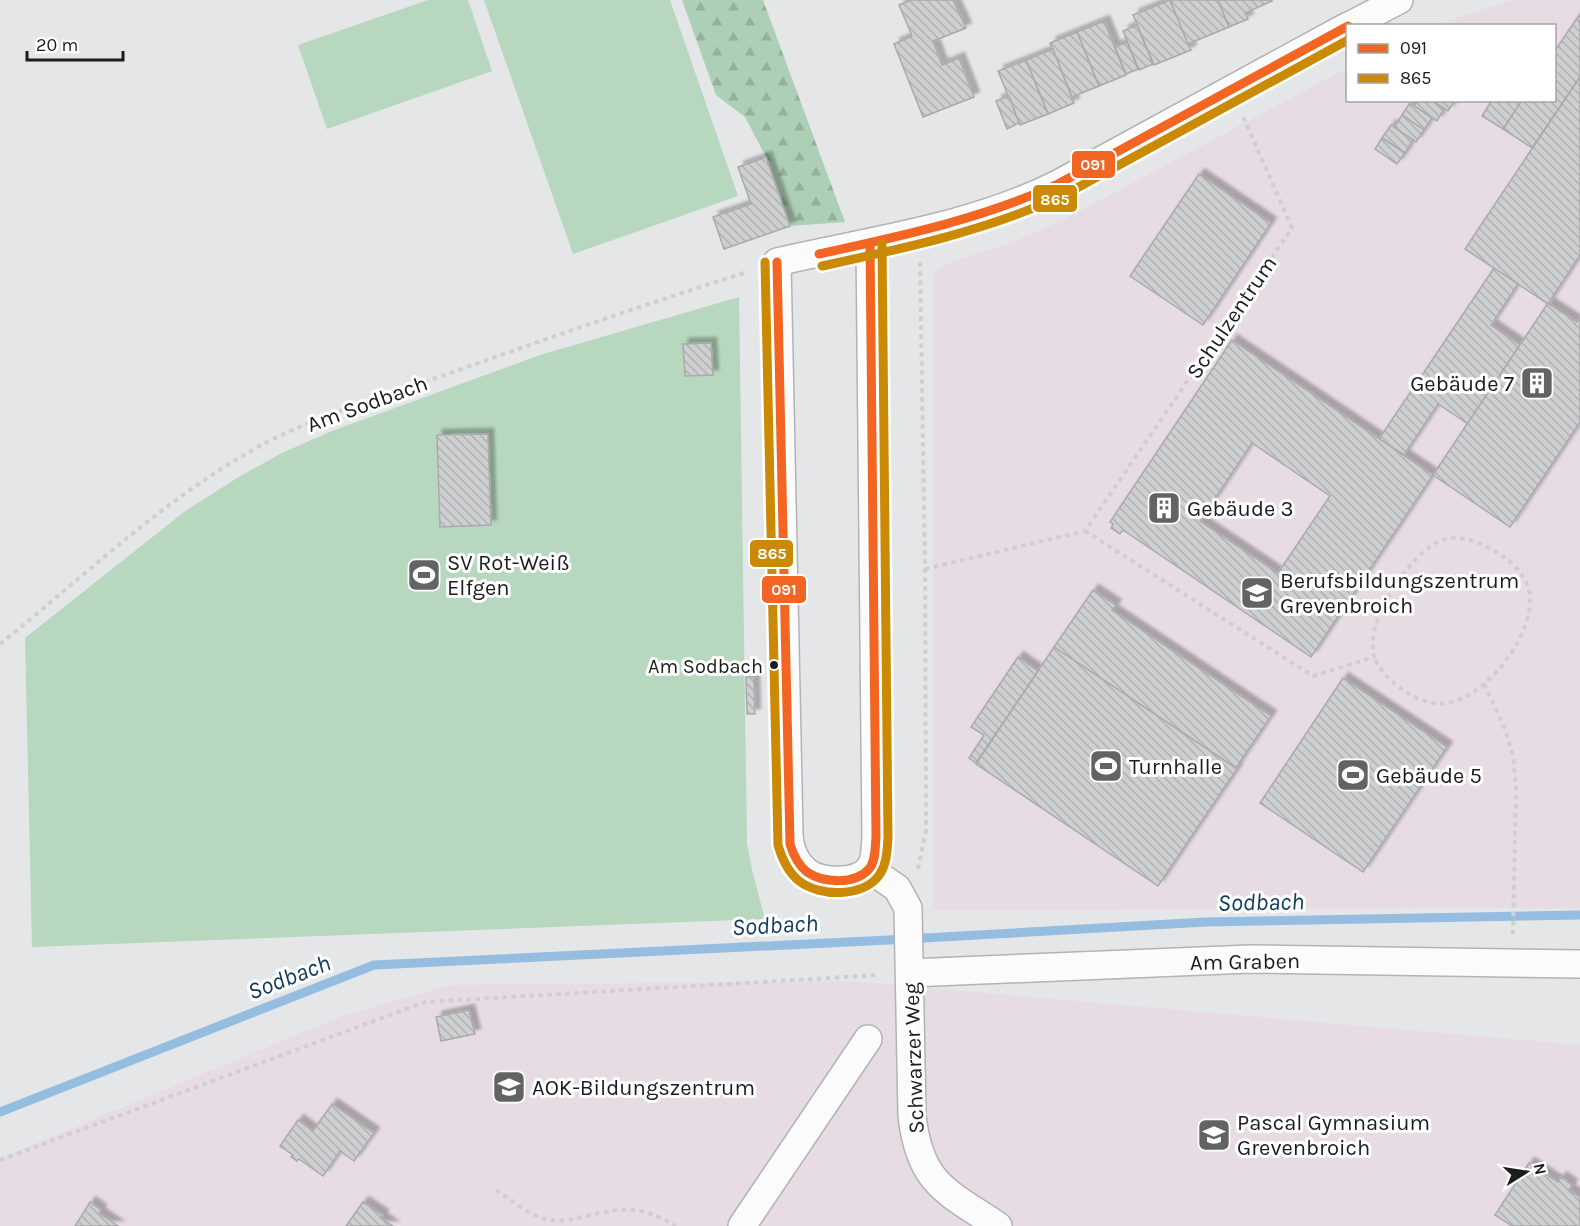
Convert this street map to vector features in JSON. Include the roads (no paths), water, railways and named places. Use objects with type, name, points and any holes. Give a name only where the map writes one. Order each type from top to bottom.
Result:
[{"type":"street","points":[[1352,24],[1399,0]]},
{"type":"street","points":[[870,243],[876,837],[874,855],[869,869],[854,878],[842,880],[814,876],[807,872],[797,861],[790,844],[777,262],[919,232],[964,220],[1045,190],[1346,27]]},
{"type":"street","name":"Schwarzer Weg","points":[[869,869],[897,888],[908,908],[912,1116],[917,1149],[927,1170],[940,1187],[998,1226]]},
{"type":"street","name":"Am Graben","points":[[910,973],[1250,959],[1580,964]]},
{"type":"street","name":"Schwarzer Weg","points":[[742,1226],[868,1039]]},
{"type":"waterway","name":"Sodbach","points":[[0,1112],[374,965],[1206,922],[1580,915]]},
{"type":"place","name":"Gebäude 7","points":[[1537,383]]},
{"type":"place","name":"Gebäude 3","points":[[1164,508]]},
{"type":"place","name":"SV Rot-Weiß Elfgen","points":[[424,575]]},
{"type":"place","name":"Berufsbildungszentrum Grevenbroich","points":[[1257,593]]},
{"type":"place","name":"Am Sodbach","points":[[774,665]]},
{"type":"place","name":"Turnhalle","points":[[1106,766]]},
{"type":"place","name":"Gebäude 5","points":[[1353,775]]},
{"type":"place","name":"AOK-Bildungszentrum","points":[[509,1087]]},
{"type":"place","name":"Pascal Gymnasium Grevenbroich","points":[[1214,1135]]}]
